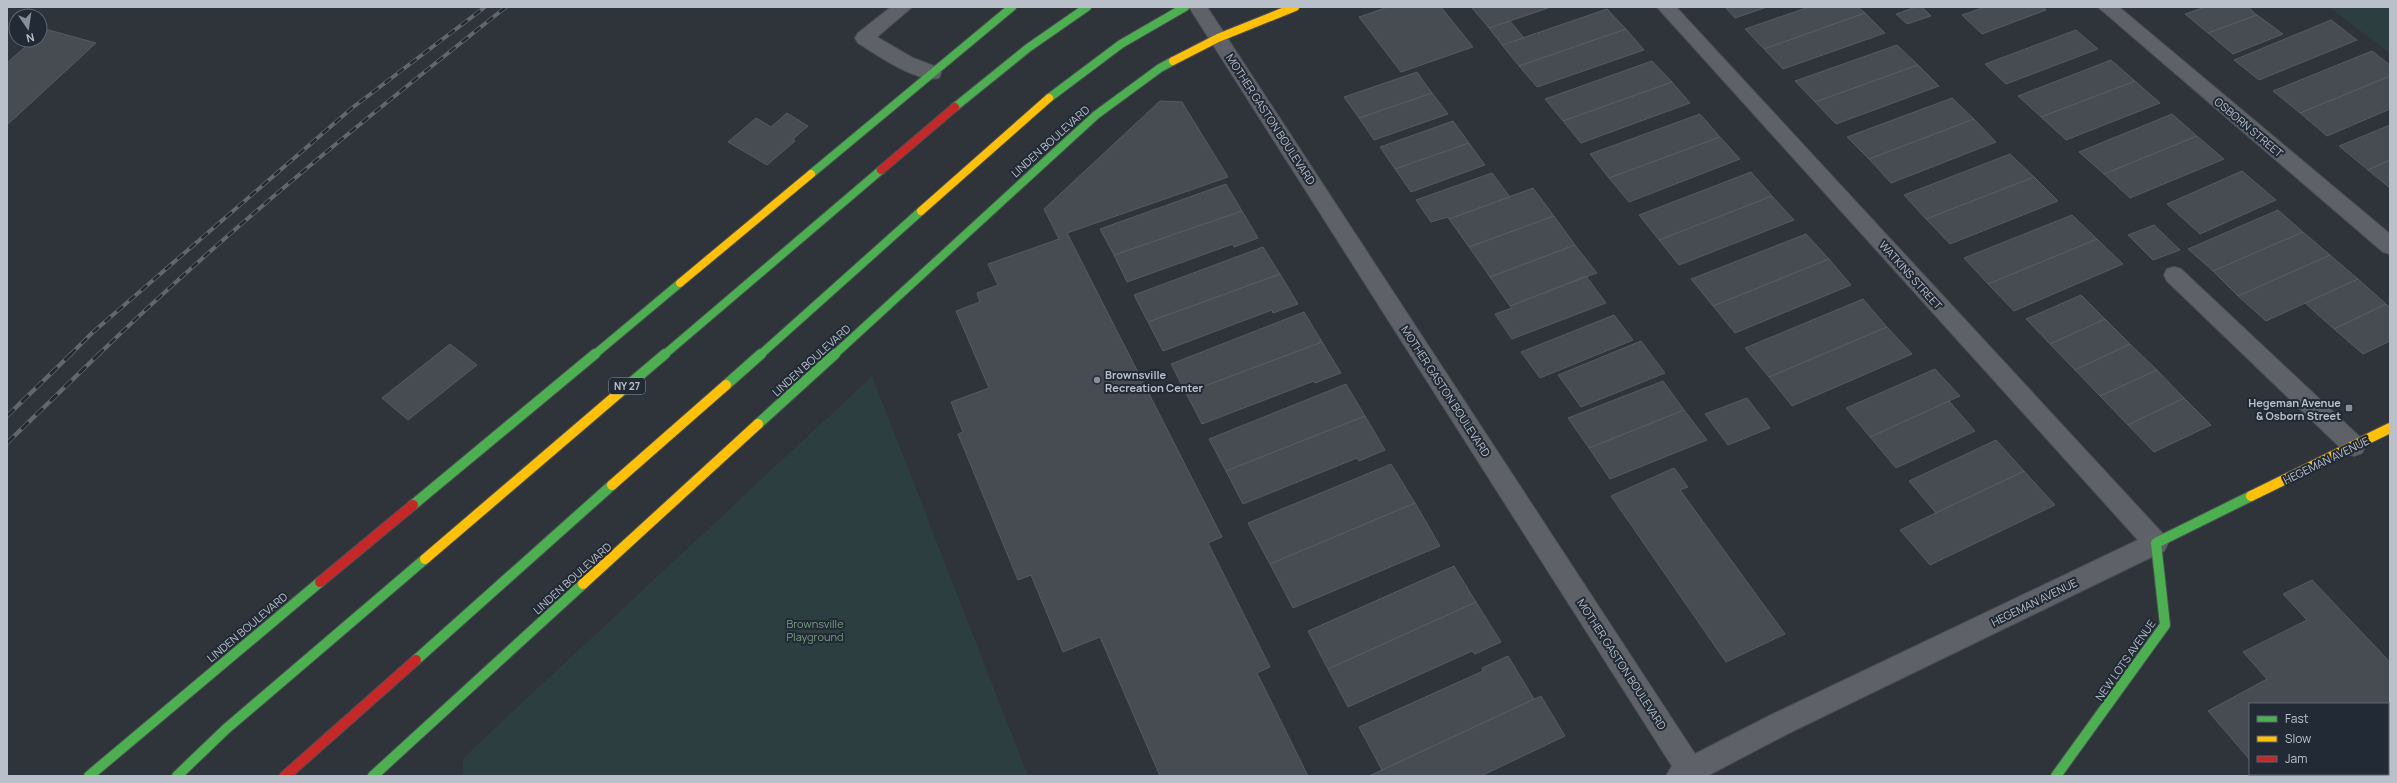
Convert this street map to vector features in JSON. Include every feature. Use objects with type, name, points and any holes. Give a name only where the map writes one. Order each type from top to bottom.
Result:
[{"type":"main road","name":"LINDEN BOULEVARD","points":[[90,776],[121,748],[1012,7]]},
{"type":"main road","name":"NY 27","points":[[177,776],[226,729],[945,115],[1028,48],[1087,7]]},
{"type":"main road","points":[[285,776],[1056,92],[1121,44],[1185,7]]},
{"type":"main road","name":"LINDEN BOULEVARD","points":[[373,776],[1096,115],[1160,68],[1218,38],[1295,7]]},
{"type":"main road","name":"HEGEMAN AVENUE","points":[[2156,543],[2390,428]]},
{"type":"main road","name":"NEW LOTS AVENUE","points":[[2056,776],[2165,625],[2156,543]]},
{"type":"street","points":[[903,7],[864,38],[906,63],[932,73]]},
{"type":"street","name":"MOTHER GASTON BOULEVARD","points":[[1198,7],[1688,774]]},
{"type":"street","name":"WATKINS STREET","points":[[1666,7],[2156,543]]},
{"type":"street","name":"OSBORN STREET","points":[[2107,7],[2390,246]]},
{"type":"street","points":[[2174,274],[2354,446]]},
{"type":"street","name":"HEGEMAN AVENUE","points":[[1688,774],[1780,724],[2156,543]]},
{"type":"green space","points":[[2329,7],[2390,7],[2390,53]]},
{"type":"green space","name":"Brownsville Playground","points":[[872,376],[1028,776],[463,776],[463,758]]},
{"type":"building","points":[[1388,7],[1441,7],[1473,47],[1401,72],[1359,17]]},
{"type":"building","points":[[1551,7],[1489,28],[1472,8]]},
{"type":"building","points":[[1725,7],[1767,7],[1735,18]]},
{"type":"building","points":[[1809,7],[1858,7],[1865,13],[1764,49],[1745,29]]},
{"type":"building","points":[[1916,7],[1922,7],[1931,16],[1907,24],[1896,14]]},
{"type":"building","points":[[1985,7],[2043,7],[2046,10],[1982,34],[1962,15]]},
{"type":"building","points":[[2205,7],[2248,7],[2257,15],[2208,33],[2185,14]]},
{"type":"building","points":[[1607,9],[1626,29],[1519,66],[1502,45]]},
{"type":"building","points":[[1865,13],[1885,33],[1783,69],[1764,49]]},
{"type":"building","points":[[2257,15],[2283,34],[2233,54],[2208,33]]},
{"type":"building","points":[[2331,20],[2357,40],[2259,80],[2234,60]]},
{"type":"building","points":[[1510,21],[1524,38],[1502,45],[1489,28]]},
{"type":"building","points":[[1626,29],[1644,50],[1537,87],[1519,66]]},
{"type":"building","points":[[48,30],[96,43],[7,125],[7,63],[24,48],[48,48]]},
{"type":"building","points":[[2076,30],[2098,49],[2006,84],[1985,64]]},
{"type":"building","points":[[1897,45],[1918,65],[1815,102],[1795,81]]},
{"type":"building","points":[[2372,51],[2390,65],[2390,76],[2300,113],[2273,91]]},
{"type":"building","points":[[2111,60],[2135,81],[2041,117],[2018,96]]},
{"type":"building","points":[[1652,61],[1672,82],[1563,121],[1545,99]]},
{"type":"building","points":[[1918,65],[1939,86],[1836,124],[1815,102]]},
{"type":"building","points":[[1417,72],[1432,93],[1359,118],[1344,97]]},
{"type":"building","points":[[2390,76],[2390,109],[2327,136],[2300,113]]},
{"type":"building","points":[[2135,81],[2160,103],[2066,140],[2041,117]]},
{"type":"building","points":[[1672,82],[1690,103],[1581,143],[1563,121]]},
{"type":"building","points":[[1432,93],[1448,114],[1374,140],[1359,118]]},
{"type":"building","points":[[1952,98],[1974,119],[1869,159],[1847,137]]},
{"type":"building","points":[[1160,101],[1182,102],[1228,177],[1067,233],[1222,537],[1208,543],[1270,667],[1257,673],[1308,776],[1160,776],[1100,637],[1063,652],[1031,575],[1018,580],[958,434],[963,432],[951,402],[989,388],[956,311],[980,302],[977,293],[998,285],[988,264],[1059,239],[1044,209]]},
{"type":"building","points":[[787,113],[808,126],[793,139],[795,141],[767,165],[728,142],[756,118],[771,127]]},
{"type":"building","points":[[1700,114],[1720,137],[1609,178],[1590,154]]},
{"type":"building","points":[[2172,114],[2197,136],[2104,174],[2079,152]]},
{"type":"building","points":[[1974,119],[1996,142],[1891,183],[1869,159]]},
{"type":"building","points":[[1453,121],[1469,143],[1395,169],[1380,147]]},
{"type":"building","points":[[2390,125],[2390,160],[2368,170],[2339,146]]},
{"type":"building","points":[[2197,136],[2224,159],[2130,198],[2104,174]]},
{"type":"building","points":[[1720,137],[1740,159],[1629,202],[1609,178]]},
{"type":"building","points":[[1469,143],[1485,165],[1411,192],[1395,169]]},
{"type":"building","points":[[2010,154],[2034,177],[1926,219],[1904,195]]},
{"type":"building","points":[[2390,160],[2390,188],[2368,170]]},
{"type":"building","points":[[2242,171],[2276,200],[2200,234],[2167,204]]},
{"type":"building","points":[[1751,172],[1772,196],[1659,240],[1639,215]]},
{"type":"building","points":[[1492,173],[1510,197],[1449,219],[1448,217],[1431,222],[1416,200]]},
{"type":"building","points":[[2034,177],[2058,201],[1950,244],[1926,219]]},
{"type":"building","points":[[1226,184],[1242,211],[1114,255],[1100,229]]},
{"type":"building","points":[[1533,188],[1554,216],[1469,247],[1449,219]]},
{"type":"building","points":[[1772,196],[1794,220],[1679,265],[1659,240]]},
{"type":"building","points":[[2278,210],[2303,232],[2213,271],[2188,249]]},
{"type":"building","points":[[1242,211],[1258,238],[1234,247],[1233,244],[1127,282],[1114,255]]},
{"type":"building","points":[[2072,215],[2097,239],[1988,284],[1964,258]]},
{"type":"building","points":[[1554,216],[1575,245],[1490,277],[1469,247]]},
{"type":"building","points":[[2154,225],[2180,250],[2153,260],[2128,235]]},
{"type":"building","points":[[2303,232],[2330,255],[2238,296],[2213,271]]},
{"type":"building","points":[[1806,234],[1829,259],[1713,306],[1691,279]]},
{"type":"building","points":[[2097,239],[2123,264],[2014,311],[1988,284]]},
{"type":"building","points":[[1575,245],[1597,273],[1510,306],[1490,277]]},
{"type":"building","points":[[1263,247],[1280,274],[1148,322],[1134,295]]},
{"type":"building","points":[[2330,255],[2358,279],[2266,321],[2238,296]]},
{"type":"building","points":[[1829,259],[1851,285],[1735,333],[1713,306]]},
{"type":"building","points":[[1280,274],[1298,304],[1273,313],[1272,310],[1163,351],[1148,322]]},
{"type":"building","points":[[1586,276],[1606,303],[1512,339],[1495,314],[1512,308],[1510,306]]},
{"type":"building","points":[[2358,279],[2386,304],[2334,329],[2305,303]]},
{"type":"building","points":[[2081,295],[2105,319],[2050,344],[2026,319]]},
{"type":"building","points":[[1863,299],[1887,327],[1769,377],[1745,348]]},
{"type":"building","points":[[2386,304],[2390,308],[2390,341],[2363,354],[2334,329]]},
{"type":"building","points":[[1304,312],[1322,342],[1186,393],[1171,364]]},
{"type":"building","points":[[1614,315],[1633,340],[1540,378],[1521,352]]},
{"type":"building","points":[[2105,319],[2130,344],[2075,370],[2050,344]]},
{"type":"building","points":[[1887,327],[1912,354],[1792,406],[1769,377]]},
{"type":"building","points":[[1641,341],[1665,373],[1581,407],[1558,375]]},
{"type":"building","points":[[1322,342],[1341,373],[1315,383],[1314,381],[1202,424],[1186,393]]},
{"type":"building","points":[[450,344],[477,365],[408,420],[382,398]]},
{"type":"building","points":[[2130,344],[2157,370],[2100,396],[2075,370]]},
{"type":"building","points":[[1935,369],[1960,396],[1870,437],[1846,408]]},
{"type":"building","points":[[2157,370],[2184,398],[2128,425],[2100,396]]},
{"type":"building","points":[[1663,381],[1684,410],[1589,448],[1568,418]]},
{"type":"building","points":[[1346,384],[1365,416],[1226,471],[1209,439]]},
{"type":"building","points":[[1747,398],[1770,428],[1728,445],[1705,414]]},
{"type":"building","points":[[2184,398],[2211,425],[2154,452],[2128,425]]},
{"type":"building","points":[[1949,401],[1975,431],[1896,468],[1870,437]]},
{"type":"building","points":[[1684,410],[1707,440],[1610,479],[1589,448]]},
{"type":"building","points":[[1365,416],[1385,450],[1359,461],[1357,458],[1243,504],[1226,471]]},
{"type":"building","points":[[1996,440],[2024,471],[1936,513],[1909,481]]},
{"type":"building","points":[[1391,464],[1415,503],[1270,564],[1248,523]]},
{"type":"building","points":[[1674,468],[1688,487],[1680,490],[1785,634],[1726,662],[1611,496]]},
{"type":"building","points":[[2024,471],[2055,505],[1930,565],[1900,530]]},
{"type":"building","points":[[1415,503],[1440,546],[1293,608],[1270,564]]},
{"type":"building","points":[[1454,566],[1476,602],[1328,669],[1308,631]]},
{"type":"building","points":[[2312,580],[2390,662],[2390,776],[2263,775],[2389,775],[2389,703],[2249,703],[2249,759],[2208,711],[2267,679],[2243,652],[2307,620],[2283,594]]},
{"type":"building","points":[[1476,602],[1501,642],[1475,654],[1472,651],[1348,707],[1328,669]]},
{"type":"building","points":[[1508,656],[1534,699],[1382,770],[1359,727],[1483,671],[1482,668]]},
{"type":"building","points":[[1541,696],[1565,736],[1481,776],[1369,776]]},
{"type":"railway","points":[[71,354],[92,333],[352,108],[485,7]]},
{"type":"railway","points":[[98,355],[247,219],[349,133],[506,7]]},
{"type":"railway","points":[[7,416],[71,354]]},
{"type":"railway","points":[[7,443],[99,354]]},
{"type":"traffic: fast","points":[[811,174],[1012,7]]},
{"type":"traffic: fast","points":[[955,107],[1028,48],[1087,7]]},
{"type":"traffic: fast","points":[[1049,98],[1121,44],[1185,7]]},
{"type":"traffic: fast","points":[[758,424],[1096,115],[1160,68],[1173,61]]},
{"type":"traffic: fast","points":[[619,393],[881,170]]},
{"type":"traffic: fast","points":[[726,385],[921,211]]},
{"type":"traffic: fast","points":[[413,505],[680,283]]},
{"type":"traffic: fast","points":[[416,660],[612,485]]},
{"type":"traffic: fast","points":[[2056,776],[2165,625],[2156,543],[2251,496]]},
{"type":"traffic: fast","points":[[177,776],[226,729],[425,559]]},
{"type":"traffic: fast","points":[[89,776],[320,582]]},
{"type":"traffic: fast","points":[[373,776],[583,584]]},
{"type":"traffic: slow","points":[[1173,61],[1218,38],[1295,7]]},
{"type":"traffic: slow","points":[[921,211],[1049,98]]},
{"type":"traffic: slow","points":[[680,283],[811,174]]},
{"type":"traffic: slow","points":[[612,485],[726,385]]},
{"type":"traffic: slow","points":[[425,559],[619,393]]},
{"type":"traffic: slow","points":[[583,584],[758,424]]},
{"type":"traffic: slow","points":[[2251,496],[2390,428]]},
{"type":"traffic: jam","points":[[881,170],[955,107]]},
{"type":"traffic: jam","points":[[320,582],[413,505]]},
{"type":"traffic: jam","points":[[285,776],[416,660]]},
{"type":"place","name":"Brownsville Recreation Center","points":[[1097,380]]},
{"type":"place","name":"Hegeman Avenue & Osborn Street","points":[[2349,408]]}]
